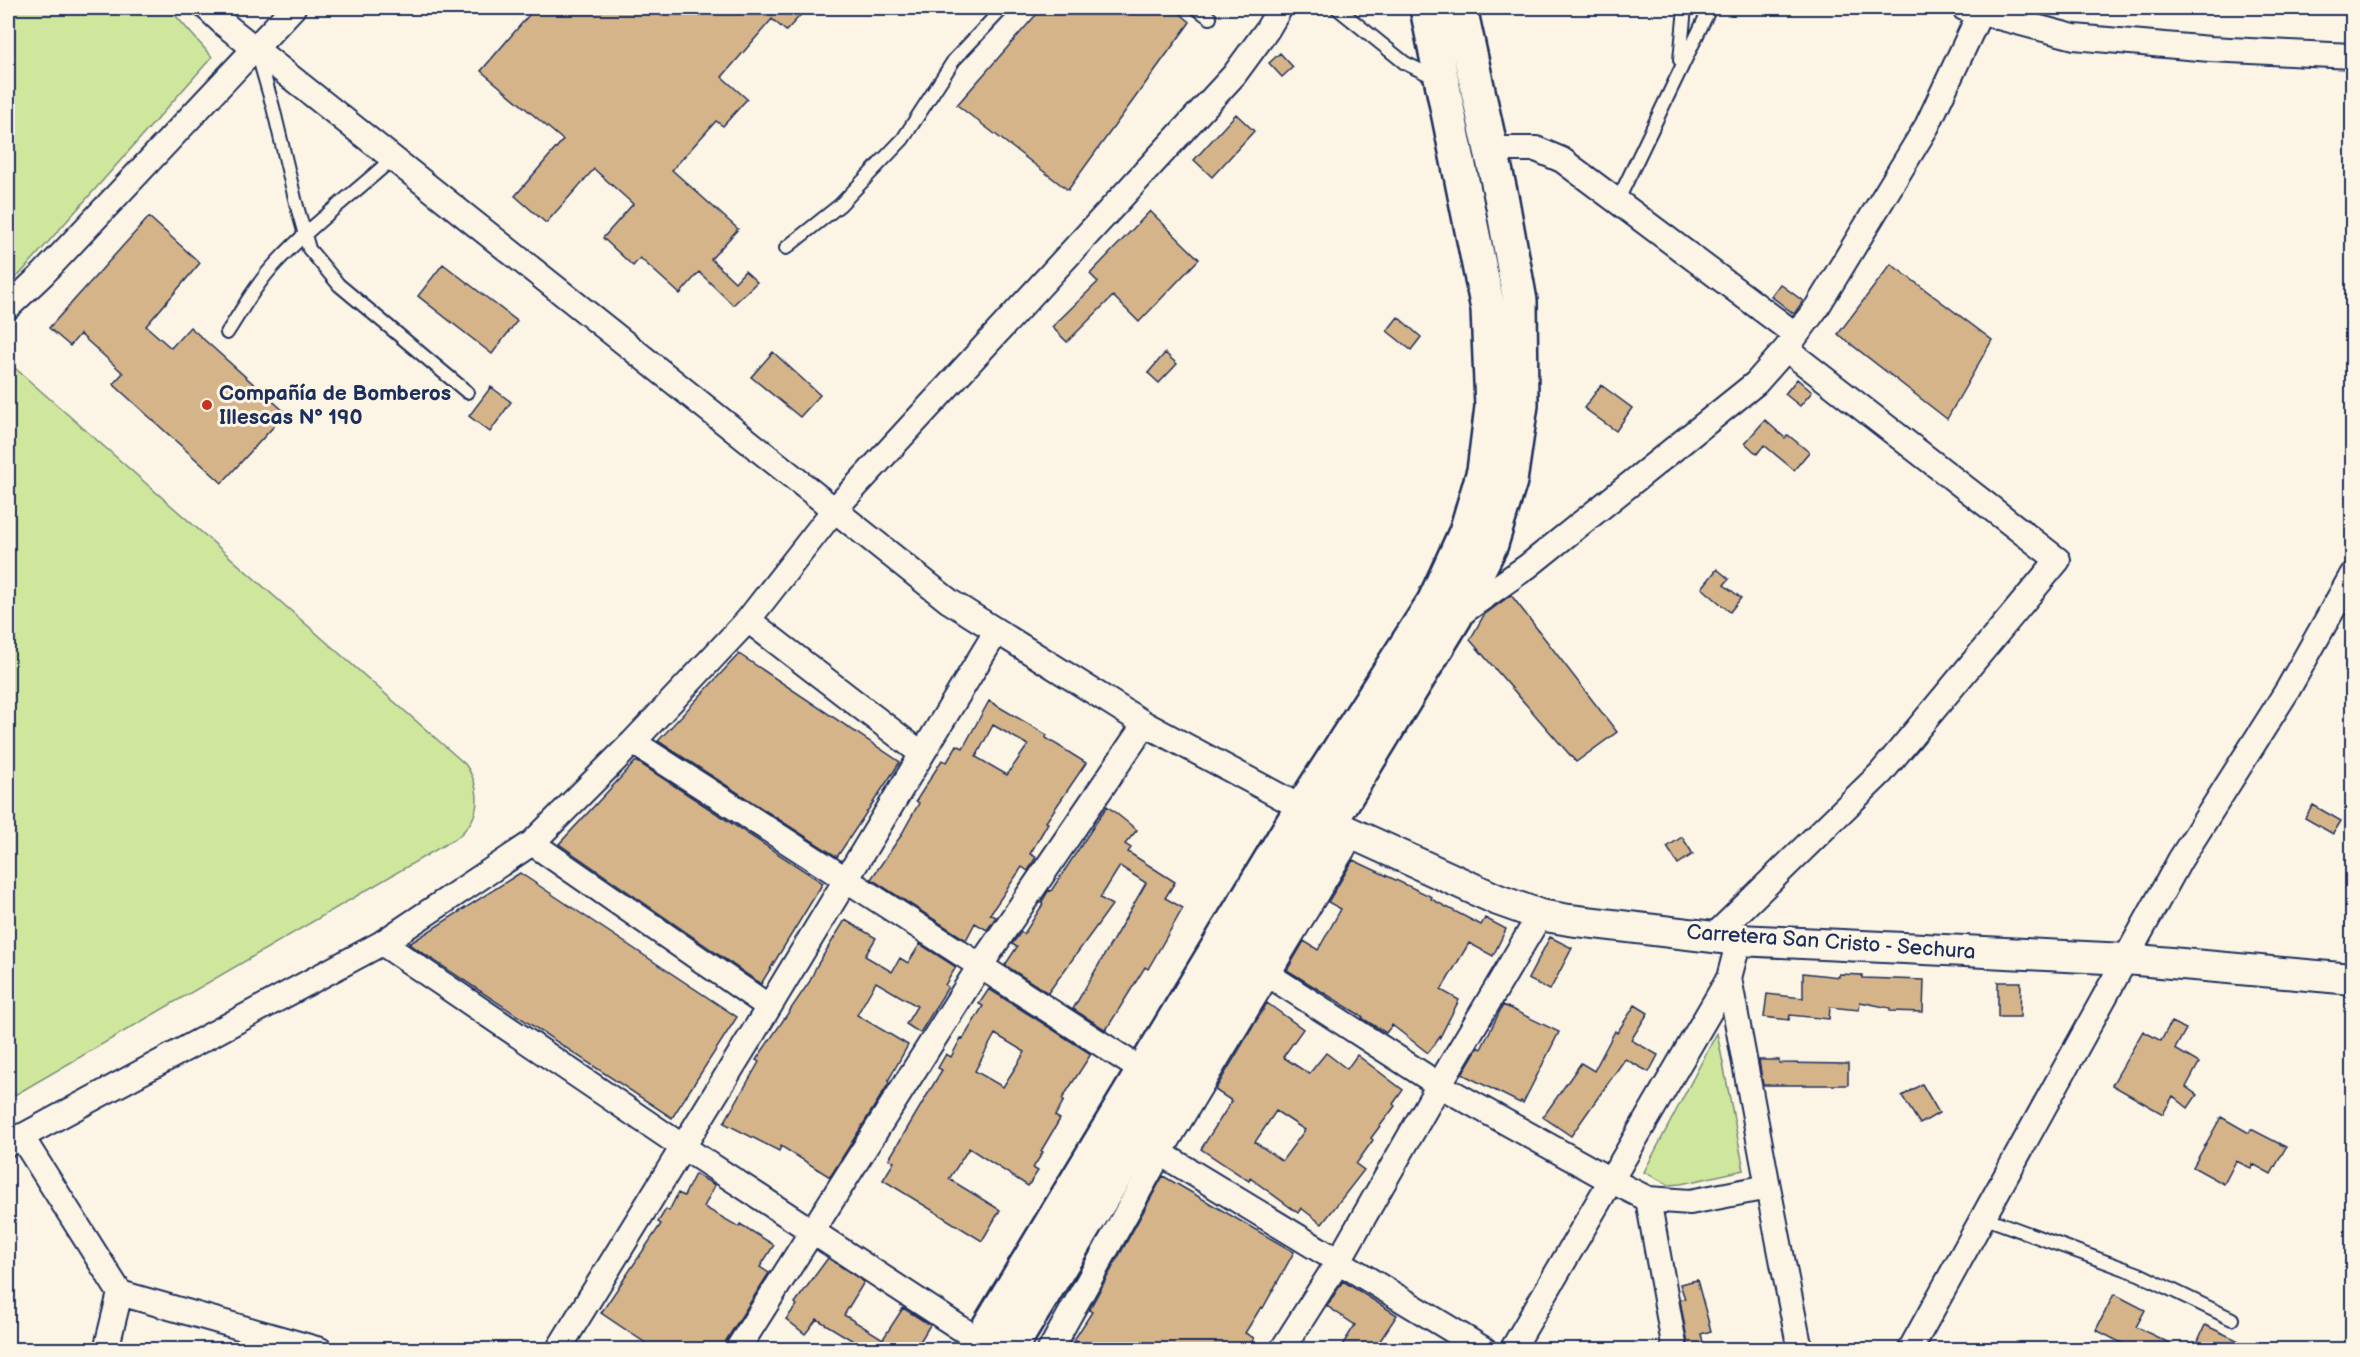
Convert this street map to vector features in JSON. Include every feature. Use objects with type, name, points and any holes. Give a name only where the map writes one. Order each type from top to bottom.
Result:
[{"type":"main road","points":[[1006,1344],[1257,967],[1467,532],[1484,471],[1492,407],[1488,309],[1427,8]]},
{"type":"main road","points":[[1006,1344],[1143,1071],[1328,822],[1455,617],[1491,544],[1510,481],[1521,405],[1520,301],[1491,149],[1460,8]]},
{"type":"street","points":[[207,8],[224,24],[949,601],[1145,724],[1328,822]]},
{"type":"street","points":[[8,307],[43,274],[293,8]]},
{"type":"street","points":[[320,1350],[120,1293],[14,1140],[382,943],[532,843],[633,742],[748,620],[834,510],[1234,75],[1268,30],[1280,8]]},
{"type":"street","points":[[1455,617],[1527,566],[1756,383],[1791,342],[1817,307],[1927,126],[1972,10],[2074,37],[2210,49],[2352,56]]},
{"type":"street","points":[[1491,149],[1536,149],[1562,160],[1791,342],[2058,560],[1881,773],[1727,938],[1729,978],[1800,1350]]},
{"type":"street","points":[[1910,1350],[2180,860],[2287,691],[2352,575]]},
{"type":"street","points":[[748,620],[921,754]]},
{"type":"street","points":[[558,1350],[996,632]]},
{"type":"street","points":[[737,1350],[980,966],[1145,724]]},
{"type":"street","points":[[633,742],[1143,1071]]},
{"type":"street","name":"Carretera San Cristo - Sechura","points":[[1328,822],[1498,900],[1540,915],[1604,925],[1727,938],[2127,959],[2352,979]]},
{"type":"street","points":[[532,843],[769,1007]]},
{"type":"street","points":[[1282,1350],[1338,1262],[1540,915]]},
{"type":"street","points":[[382,943],[683,1147],[812,1230],[1006,1344]]},
{"type":"street","points":[[1050,1350],[1160,1153],[1257,967],[1439,1085],[1648,1199],[1690,1202],[1768,1187]]},
{"type":"street","points":[[1512,1350],[1729,978]]},
{"type":"street","points":[[1160,1153],[1485,1350]]},
{"type":"street","points":[[1648,1199],[1675,1350]]},
{"type":"street","points":[[106,1350],[120,1293]]},
{"type":"lane","points":[[786,248],[840,205],[903,139],[954,60],[1003,8]]},
{"type":"lane","points":[[1196,8],[1210,18]]},
{"type":"lane","points":[[1337,8],[1406,63],[1442,80]]},
{"type":"lane","points":[[1679,70],[1685,8]]},
{"type":"lane","points":[[1617,202],[1710,8]]},
{"type":"lane","points":[[256,48],[309,249],[339,285],[467,392]]},
{"type":"lane","points":[[227,333],[255,288],[276,263],[305,234],[393,158]]},
{"type":"lane","points":[[1983,1216],[2139,1274],[2232,1319]]},
{"type":"green space","points":[[8,8],[169,8],[212,57],[20,274],[8,283]]},
{"type":"green space","points":[[8,362],[465,764],[472,776],[477,804],[473,818],[458,837],[8,1099]]},
{"type":"green space","points":[[1717,1033],[1744,1170],[1669,1185],[1644,1172]]},
{"type":"building","points":[[535,8],[807,8],[786,31],[772,19],[722,77],[747,99],[723,126],[716,121],[672,170],[738,229],[711,259],[735,282],[745,271],[757,282],[733,305],[699,272],[680,294],[640,258],[633,266],[603,238],[633,204],[594,169],[546,223],[515,196],[563,140],[481,71]]},
{"type":"building","points":[[1042,8],[1174,8],[1190,22],[1068,190],[957,105]]},
{"type":"building","points":[[1280,53],[1293,67],[1282,77],[1269,63]]},
{"type":"building","points":[[1236,114],[1254,131],[1212,177],[1194,160]]},
{"type":"building","points":[[1150,211],[1199,259],[1139,322],[1113,296],[1067,342],[1052,327],[1098,282],[1090,274]]},
{"type":"building","points":[[149,217],[200,263],[146,326],[171,348],[190,327],[286,413],[222,483],[113,384],[123,373],[80,334],[70,346],[49,328]]},
{"type":"building","points":[[443,264],[517,321],[492,354],[418,296]]},
{"type":"building","points":[[1891,264],[1992,340],[1947,419],[1838,334]]},
{"type":"building","points":[[1780,284],[1803,301],[1794,314],[1771,296]]},
{"type":"building","points":[[1398,317],[1421,337],[1411,350],[1387,331]]},
{"type":"building","points":[[773,352],[820,395],[800,417],[751,377]]},
{"type":"building","points":[[1165,353],[1177,364],[1159,383],[1148,373]]},
{"type":"building","points":[[1797,379],[1812,392],[1800,406],[1785,394]]},
{"type":"building","points":[[1601,385],[1632,408],[1616,431],[1584,408]]},
{"type":"building","points":[[491,387],[511,402],[490,432],[469,416]]},
{"type":"building","points":[[1765,420],[1785,438],[1788,435],[1809,452],[1794,470],[1764,445],[1757,454],[1745,443]]},
{"type":"building","points":[[1717,569],[1729,579],[1724,585],[1741,598],[1730,612],[1702,588]]},
{"type":"building","points":[[1511,595],[1617,732],[1576,762],[1470,640],[1484,615]]},
{"type":"building","points":[[739,654],[900,762],[837,857],[658,741]]},
{"type":"building","points":[[989,701],[1047,735],[1046,738],[1086,763],[1046,822],[1048,823],[1030,854],[1036,857],[1028,871],[1022,867],[990,914],[996,917],[987,930],[975,923],[966,940],[871,879],[900,837],[919,803],[916,801],[942,760],[947,762],[957,745],[963,748]],"holes":[[[993,725],[1028,745],[1007,775],[976,757]]]},
{"type":"building","points":[[635,762],[823,883],[761,984],[559,844]]},
{"type":"building","points":[[2313,805],[2341,821],[2333,834],[2305,818]]},
{"type":"building","points":[[1107,806],[1137,830],[1125,844],[1131,848],[1128,852],[1175,882],[1165,898],[1183,908],[1148,969],[1145,967],[1106,1030],[1073,1009],[1146,883],[1120,866],[1100,898],[1112,905],[1048,993],[1005,965],[1017,947],[1012,944],[1021,932],[1024,934],[1043,904],[1041,903],[1047,893],[1051,891]]},
{"type":"building","points":[[1682,837],[1693,854],[1678,864],[1667,847]]},
{"type":"building","points":[[1353,860],[1432,897],[1431,899],[1481,925],[1485,918],[1506,929],[1493,956],[1469,943],[1441,990],[1459,1000],[1440,1037],[1428,1053],[1392,1025],[1386,1033],[1287,970],[1304,941],[1318,950],[1341,909],[1328,902]]},
{"type":"building","points":[[520,873],[737,1017],[672,1118],[409,944]]},
{"type":"building","points":[[845,920],[876,938],[865,956],[892,972],[900,958],[908,963],[920,944],[956,967],[945,985],[948,987],[920,1033],[906,1024],[917,1006],[876,982],[857,1015],[908,1045],[889,1083],[830,1177],[781,1146],[779,1151],[724,1123],[759,1062],[756,1060],[810,981]]},
{"type":"building","points":[[1550,937],[1572,948],[1550,990],[1528,979]]},
{"type":"building","points":[[1803,973],[1839,977],[1839,974],[1862,975],[1862,978],[1924,980],[1923,1012],[1890,1011],[1890,1008],[1860,1002],[1859,1010],[1830,1007],[1829,1019],[1790,1015],[1789,1020],[1764,1017],[1767,994],[1803,998]]},
{"type":"building","points":[[1998,982],[2021,982],[2020,1017],[1998,1017]]},
{"type":"building","points":[[989,989],[1091,1054],[1062,1099],[1064,1100],[1055,1116],[1060,1119],[1041,1151],[1043,1152],[1033,1168],[1038,1171],[1028,1186],[969,1148],[949,1179],[1000,1210],[982,1241],[883,1180],[894,1162],[889,1159],[942,1070],[938,1068],[946,1054],[951,1057],[961,1038],[963,1039],[983,1006],[979,1004]],"holes":[[[995,1034],[1025,1052],[1003,1087],[975,1071]]]},
{"type":"building","points":[[1267,1003],[1303,1029],[1283,1057],[1309,1074],[1326,1053],[1347,1069],[1357,1055],[1403,1090],[1393,1104],[1395,1106],[1371,1138],[1373,1140],[1356,1164],[1364,1170],[1322,1224],[1301,1208],[1298,1213],[1250,1178],[1249,1181],[1201,1149],[1232,1101],[1215,1090]],"holes":[[[1276,1111],[1305,1130],[1282,1161],[1255,1142]]]},
{"type":"building","points":[[1503,1005],[1559,1032],[1523,1103],[1462,1074],[1478,1047],[1481,1049]]},
{"type":"building","points":[[1635,1005],[1648,1013],[1631,1040],[1658,1055],[1649,1072],[1625,1059],[1571,1136],[1543,1117],[1581,1063],[1594,1071],[1615,1031],[1617,1033]]},
{"type":"building","points":[[2171,1022],[2186,1029],[2175,1049],[2199,1063],[2186,1087],[2197,1095],[2188,1108],[2173,1096],[2163,1114],[2112,1085],[2143,1031],[2161,1041]]},
{"type":"building","points":[[1759,1060],[1779,1060],[1779,1063],[1848,1064],[1848,1085],[1763,1085]]},
{"type":"building","points":[[1922,1084],[1939,1113],[1920,1124],[1902,1096]]},
{"type":"building","points":[[2221,1117],[2249,1133],[2251,1129],[2286,1147],[2271,1174],[2253,1164],[2251,1168],[2236,1161],[2224,1184],[2193,1167]]},
{"type":"building","points":[[695,1174],[715,1185],[704,1207],[739,1227],[740,1224],[774,1245],[760,1267],[769,1273],[725,1342],[723,1350],[656,1350],[601,1313],[661,1224],[658,1222],[666,1209],[669,1211],[678,1193],[684,1196]]},
{"type":"building","points":[[1163,1176],[1294,1252],[1263,1308],[1261,1307],[1245,1333],[1254,1338],[1248,1350],[1090,1350],[1074,1340],[1092,1312],[1089,1310]]},
{"type":"building","points":[[828,1258],[864,1282],[844,1315],[883,1339],[903,1308],[930,1325],[915,1350],[868,1350],[817,1319],[805,1334],[786,1319]]},
{"type":"building","points":[[1697,1280],[1711,1331],[1701,1334],[1705,1350],[1689,1350],[1680,1300],[1685,1299],[1680,1284]]},
{"type":"building","points":[[1343,1281],[1397,1315],[1374,1350],[1339,1350],[1355,1325],[1327,1306]]},
{"type":"building","points":[[2114,1294],[2145,1310],[2136,1327],[2184,1350],[2135,1350],[2096,1330]]},
{"type":"building","points":[[2205,1325],[2258,1350],[2194,1350]]},
{"type":"place","name":"Compañía de Bomberos Illescas Nº 190","points":[[207,405]]}]
